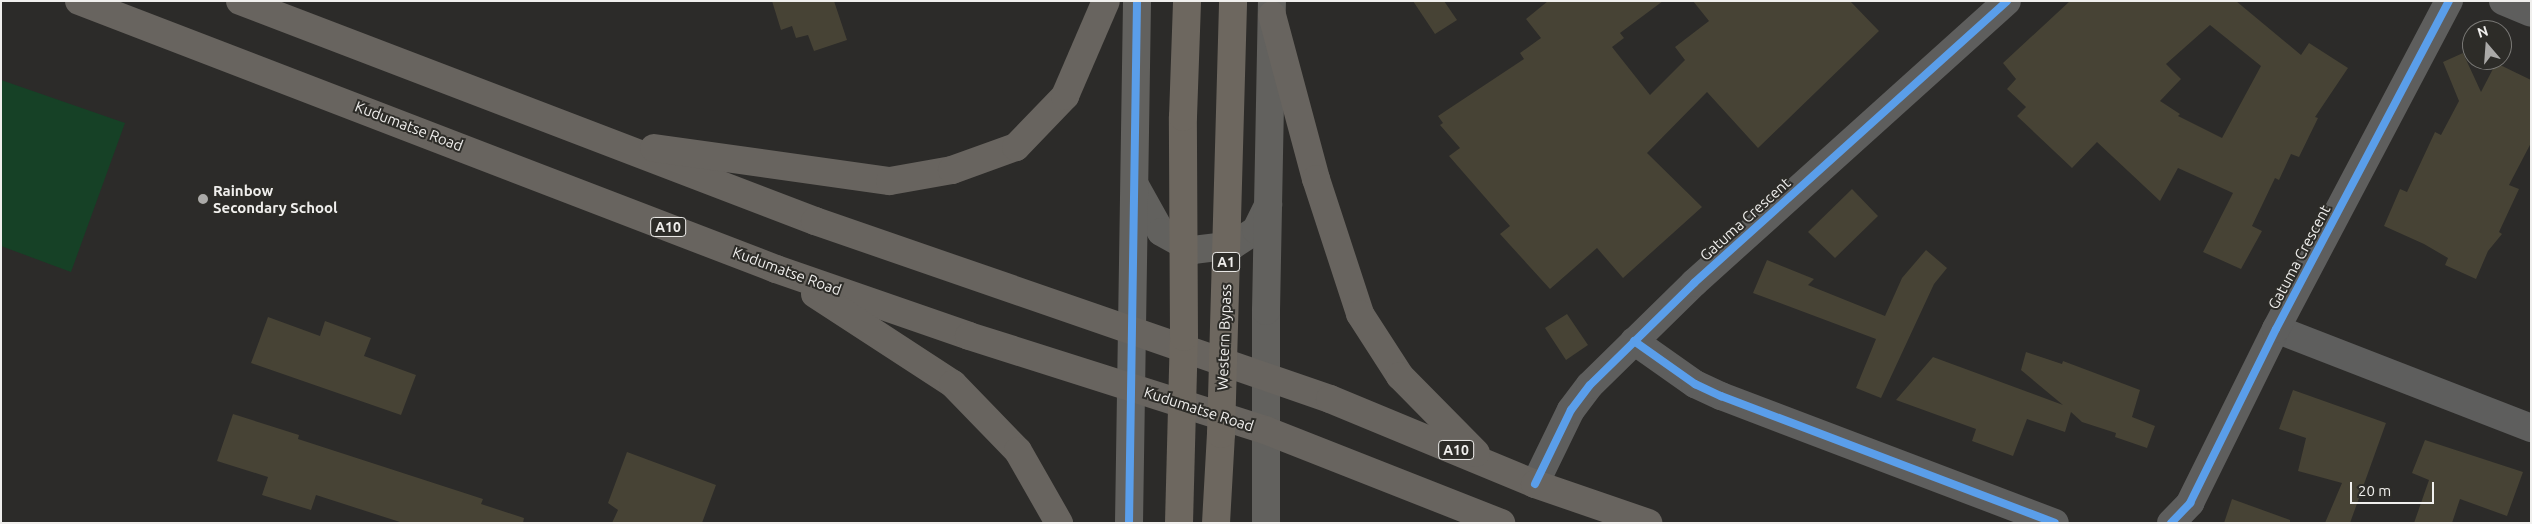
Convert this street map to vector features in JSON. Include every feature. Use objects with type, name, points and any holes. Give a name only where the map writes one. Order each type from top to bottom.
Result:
[{"type":"highway","points":[[1179,523],[1184,337],[1183,116],[1187,1]]},
{"type":"highway","name":"Western Bypass","points":[[1216,523],[1221,434],[1233,1]]},
{"type":"main road","name":"Kudumatse Road","points":[[80,1],[776,269],[969,336],[1265,430],[1501,523]]},
{"type":"main road","name":"A10","points":[[240,1],[344,44],[603,140],[815,222],[1265,376],[1435,440],[1488,465],[1535,484],[1648,523]]},
{"type":"main road","points":[[603,140],[890,181],[952,170],[1016,147],[1065,96],[1106,1]]},
{"type":"main road","points":[[1272,8],[1316,179],[1360,314],[1400,376],[1488,465]]},
{"type":"main road","points":[[776,269],[952,384],[1018,451],[1059,523]]},
{"type":"street","points":[[1129,523],[1131,331],[1136,187],[1137,1]]},
{"type":"street","name":"Gatuma Crescent","points":[[1535,484],[1571,410],[1634,341],[2007,1]]},
{"type":"street","name":"Gatuma Crescent","points":[[2171,523],[2190,503],[2276,329],[2449,1]]},
{"type":"street","points":[[2503,1],[2531,13]]},
{"type":"street","points":[[1266,523],[1265,376],[1272,8]]},
{"type":"street","points":[[1136,187],[1161,232],[1193,250],[1234,245],[1256,230],[1268,205]]},
{"type":"street","points":[[2276,329],[2531,428]]},
{"type":"street","points":[[1634,341],[1695,384],[1721,396],[2055,523]]},
{"type":"green space","points":[[1,80],[125,123],[71,272],[1,246]]},
{"type":"building","points":[[772,1],[834,1],[847,40],[814,51],[808,35],[796,38],[792,26],[781,30]]},
{"type":"building","points":[[1413,1],[1444,1],[1457,20],[1435,34]]},
{"type":"building","points":[[1548,1],[1663,1],[1620,33],[1624,38],[1612,47],[1650,95],[1685,60],[1675,47],[1709,21],[1693,1],[1850,1],[1879,31],[1758,148],[1707,92],[1647,153],[1702,207],[1623,278],[1597,248],[1550,289],[1500,234],[1510,226],[1449,156],[1460,148],[1440,125],[1443,123],[1438,116],[1524,59],[1520,53],[1541,38],[1526,19]]},
{"type":"building","points":[[2070,1],[2236,1],[2301,55],[2309,43],[2348,68],[2315,117],[2318,118],[2299,157],[2291,154],[2279,180],[2275,178],[2252,226],[2262,231],[2241,269],[2203,252],[2233,193],[2178,168],[2160,201],[2097,142],[2072,168],[2017,116],[2026,107],[2007,89],[2016,79],[2003,63]],"holes":[[[2210,25],[2261,66],[2222,138],[2178,116],[2180,114],[2160,101],[2181,79],[2166,64]]]},
{"type":"building","points":[[2462,53],[2462,70],[2471,70],[2481,92],[2492,70],[2510,70],[2531,80],[2531,143],[2509,185],[2519,189],[2499,232],[2502,234],[2488,251],[2476,279],[2445,265],[2448,258],[2424,244],[2384,226],[2400,189],[2407,192],[2435,132],[2441,135],[2459,101],[2443,62]]},
{"type":"building","points":[[1852,189],[1878,216],[1835,258],[1808,232]]},
{"type":"building","points":[[1926,250],[1947,268],[1934,284],[1881,398],[1856,388],[1876,339],[1753,293],[1767,260],[1814,279],[1808,285],[1885,316],[1902,278]]},
{"type":"building","points":[[1567,314],[1588,345],[1566,360],[1545,328]]},
{"type":"building","points":[[268,317],[320,336],[325,321],[371,338],[364,356],[416,375],[401,415],[251,363]]},
{"type":"building","points":[[2026,352],[2062,364],[2063,361],[2140,390],[2132,417],[2155,426],[2147,448],[2115,437],[2116,433],[2082,422],[2071,412],[2065,432],[2027,419],[2013,456],[1972,441],[1976,429],[1896,400],[1933,357],[2063,405],[2021,370]]},
{"type":"building","points":[[2293,390],[2386,423],[2350,523],[2325,523],[2342,483],[2298,471],[2306,438],[2279,429]]},
{"type":"building","points":[[233,414],[299,435],[298,439],[483,499],[481,504],[524,518],[523,523],[403,523],[316,495],[311,510],[262,495],[268,477],[217,461]]},
{"type":"building","points":[[2425,440],[2523,472],[2507,516],[2460,499],[2452,523],[2414,523],[2429,480],[2412,473]]},
{"type":"building","points":[[627,452],[716,485],[702,523],[612,523],[618,510],[608,503]]},
{"type":"building","points":[[2232,499],[2290,520],[2290,523],[2224,523]]},
{"type":"cycle path","points":[[1129,523],[1137,1]]},
{"type":"cycle path","points":[[1535,484],[1571,410],[1590,385],[1694,283],[2007,1]]},
{"type":"cycle path","points":[[2171,523],[2190,503],[2276,329],[2449,1]]},
{"type":"cycle path","points":[[1634,341],[1695,384],[1721,396],[2055,523]]},
{"type":"place","name":"Rainbow Secondary School","points":[[203,199]]}]
